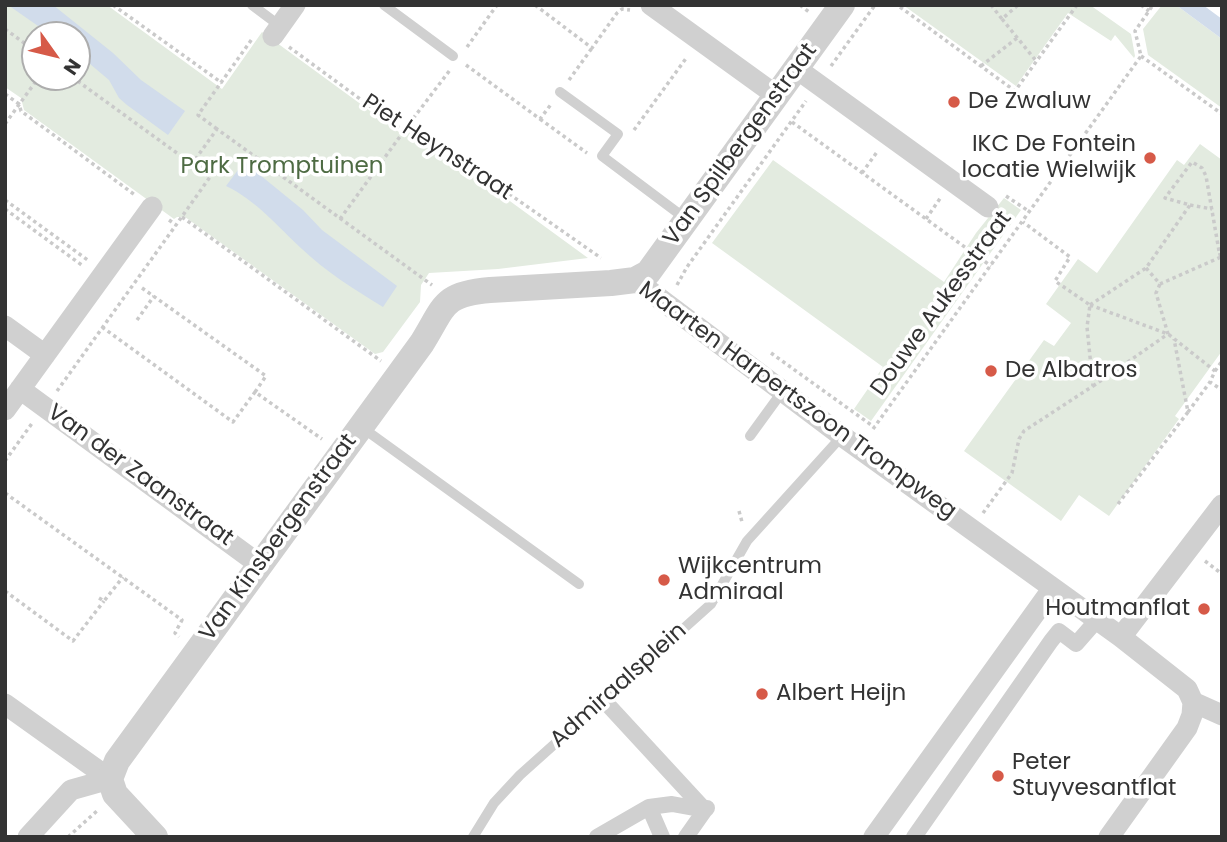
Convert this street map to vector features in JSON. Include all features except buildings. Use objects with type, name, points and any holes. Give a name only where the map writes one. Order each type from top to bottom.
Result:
[{"type":"street","points":[[269,33],[295,5]]},
{"type":"street","name":"Van Spilbergenstraat","points":[[635,280],[648,273],[688,220],[842,5]]},
{"type":"street","points":[[645,8],[699,40],[777,96]]},
{"type":"street","points":[[797,69],[988,207]]},
{"type":"street","points":[[5,410],[152,207]]},
{"type":"street","name":"Maarten Harpertszoon Trompweg","points":[[450,299],[472,291],[490,289],[635,280],[782,392],[1121,636],[1187,689],[1193,702],[1222,715]]},
{"type":"street","name":"Van Kinsbergenstraat","points":[[112,786],[117,761],[399,374],[450,299]]},
{"type":"street","points":[[5,326],[45,355]]},
{"type":"street","name":"Van der Zaanstraat","points":[[20,389],[260,565]]},
{"type":"street","points":[[1121,636],[1222,505]]},
{"type":"street","points":[[874,837],[1053,588]]},
{"type":"street","points":[[914,837],[1059,631],[1076,644],[1097,620]]},
{"type":"street","points":[[1109,837],[1187,728],[1193,702]]},
{"type":"street","points":[[5,704],[112,786],[155,837]]},
{"type":"street","name":"Admiraalsplein","points":[[609,706],[709,806]]},
{"type":"street","points":[[28,837],[71,790],[112,786]]},
{"type":"street","points":[[597,837],[649,807],[672,804],[709,806]]},
{"type":"street","points":[[686,837],[709,806]]},
{"type":"street","points":[[649,807],[662,837]]},
{"type":"lane","points":[[252,5],[269,33]]},
{"type":"lane","points":[[384,5],[453,56]]},
{"type":"lane","points":[[560,93],[618,134],[606,159],[688,220]]},
{"type":"lane","points":[[750,436],[782,392]]},
{"type":"lane","points":[[360,426],[579,584]]},
{"type":"lane","name":"Admiraalsplein","points":[[473,837],[494,803],[520,775],[711,604],[747,541],[792,494],[851,442]]},
{"type":"path","points":[[113,5],[222,83]]},
{"type":"path","points":[[535,5],[592,48]]},
{"type":"path","points":[[683,289],[676,284],[875,5]]},
{"type":"path","points":[[990,5],[1037,62]]},
{"type":"path","points":[[1002,19],[1018,5]]},
{"type":"path","points":[[900,6],[1015,92],[1077,5]]},
{"type":"path","points":[[1141,5],[1149,11]]},
{"type":"path","points":[[1153,5],[1135,31],[1141,56],[1222,114]]},
{"type":"path","points":[[541,119],[617,13],[622,9],[645,8]]},
{"type":"path","points":[[5,29],[21,41]]},
{"type":"path","points":[[269,33],[222,83],[198,115],[450,299]]},
{"type":"path","name":"Piet Heynstraat","points":[[269,33],[404,131],[409,124],[606,262]]},
{"type":"path","points":[[981,66],[1017,37]]},
{"type":"path","points":[[453,56],[598,161],[606,159],[699,40]]},
{"type":"path","name":"Douwe Aukesstraat","points":[[851,442],[874,427],[1141,56]]},
{"type":"path","points":[[5,124],[29,91]]},
{"type":"path","points":[[91,91],[210,177],[182,216],[399,374]]},
{"type":"path","points":[[5,94],[19,104],[21,111],[152,207]]},
{"type":"path","points":[[792,122],[992,266]]},
{"type":"path","points":[[192,164],[217,129]]},
{"type":"path","points":[[340,219],[404,131]]},
{"type":"path","points":[[1168,334],[1156,293],[1160,284],[1221,259],[1220,249],[1206,176],[1202,168],[1192,162],[1165,198],[1212,209]]},
{"type":"path","points":[[5,200],[103,275]]},
{"type":"path","points":[[1093,386],[1087,327],[1090,305],[1146,268],[1190,205]]},
{"type":"path","points":[[5,209],[103,275]]},
{"type":"path","points":[[1023,222],[1070,257],[1055,281],[1090,305],[1168,334],[1214,371]]},
{"type":"path","points":[[5,461],[176,225]]},
{"type":"path","points":[[1146,268],[1160,284]]},
{"type":"path","points":[[102,327],[233,422],[266,376],[142,288]]},
{"type":"path","points":[[137,320],[155,296]]},
{"type":"path","points":[[977,520],[1012,473],[1019,439],[1024,431],[1168,334]]},
{"type":"path","points":[[1174,339],[1188,412]]},
{"type":"path","points":[[764,348],[874,427]]},
{"type":"path","points":[[1118,504],[1210,382],[1222,361]]},
{"type":"path","points":[[1210,382],[1222,390]]},
{"type":"path","points":[[255,391],[340,453]]},
{"type":"path","points":[[5,493],[182,620],[175,633],[198,651]]},
{"type":"path","points":[[5,591],[74,641],[123,577]]},
{"type":"path","points":[[99,598],[104,601]]},
{"type":"path","points":[[68,837],[112,786]]},
{"type":"green space","name":"Park Tromptuinen","points":[[5,5],[107,5],[222,89],[262,32],[403,135],[411,129],[588,258],[498,269],[429,273],[421,285],[420,302],[383,352],[375,354],[185,217],[174,219],[24,110],[21,98],[5,87]]},
{"type":"green space","points":[[903,5],[1090,5],[1131,34],[1135,56],[1134,58],[1115,35],[1111,41],[1068,13],[1016,86]]},
{"type":"green space","points":[[1162,5],[1176,5],[1222,39],[1222,108],[1148,55],[1143,29]]},
{"type":"green space","points":[[1200,144],[1222,160],[1222,351],[1175,416],[1179,419],[1109,516],[1079,495],[1061,521],[964,451],[1044,340],[1054,346],[1071,323],[1046,304],[1078,259],[1097,273],[1177,160],[1184,165]]},
{"type":"green space","points":[[773,160],[944,282],[976,233],[1004,198],[1021,210],[871,421],[854,409],[883,367],[712,243]]},
{"type":"water","points":[[8,5],[53,5],[73,21],[31,21]]},
{"type":"water","points":[[1176,5],[1203,5],[1222,19],[1222,39]]},
{"type":"water","points":[[91,35],[141,80],[185,111],[168,135],[119,98],[109,80],[91,65]]},
{"type":"water","points":[[244,162],[303,210],[322,230],[397,286],[383,307],[320,265],[257,206],[226,186]]},
{"type":"place","name":"De Zwaluw","points":[[954,102]]},
{"type":"place","name":"IKC De Fontein locatie Wielwijk","points":[[1150,158]]},
{"type":"place","name":"De Albatros","points":[[991,371]]},
{"type":"place","name":"Wijkcentrum Admiraal","points":[[664,580]]},
{"type":"place","name":"Houtmanflat","points":[[1204,609]]},
{"type":"place","name":"Albert Heijn","points":[[762,694]]},
{"type":"place","name":"Peter Stuyvesantflat","points":[[998,776]]}]
